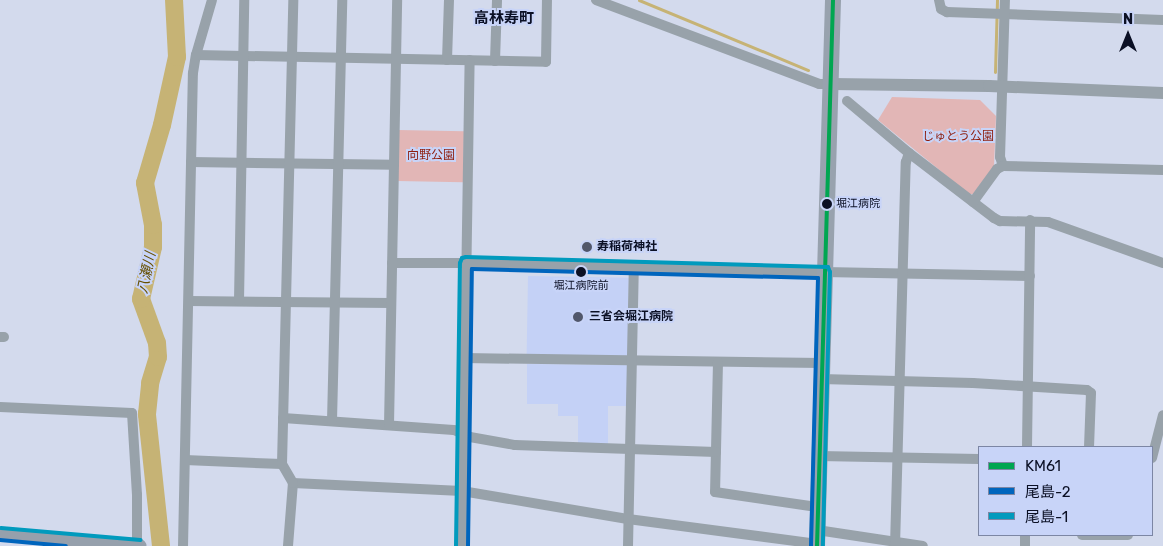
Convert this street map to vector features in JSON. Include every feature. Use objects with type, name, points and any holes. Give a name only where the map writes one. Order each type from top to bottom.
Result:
[{"type":"highway","points":[[817,540],[833,0]]},
{"type":"main road","points":[[0,534],[138,546]]},
{"type":"street","points":[[182,546],[193,73],[196,54],[212,0]]},
{"type":"street","points":[[238,301],[244,0]]},
{"type":"street","points":[[288,546],[293,483],[282,464],[293,0]]},
{"type":"street","points":[[332,421],[342,0]]},
{"type":"street","points":[[388,425],[397,0]]},
{"type":"street","points":[[448,60],[449,0]]},
{"type":"street","points":[[495,61],[497,0]]},
{"type":"street","points":[[196,54],[546,62],[547,0]]},
{"type":"street","points":[[596,0],[818,84],[1003,87],[1163,93]]},
{"type":"street","points":[[939,0],[941,9],[947,12],[1163,20]]},
{"type":"street","points":[[1002,166],[1000,157],[1005,0]]},
{"type":"street","points":[[462,546],[462,434],[470,60]]},
{"type":"street","points":[[848,101],[909,153],[994,218],[1000,220],[1048,222],[1163,263]]},
{"type":"street","points":[[896,544],[902,275],[906,162],[909,153]]},
{"type":"street","points":[[191,162],[394,165]]},
{"type":"street","points":[[973,202],[997,169],[1002,166],[1163,170]]},
{"type":"street","points":[[1027,446],[1030,220]]},
{"type":"street","points":[[392,262],[902,275],[1030,276]]},
{"type":"street","points":[[628,546],[634,267]]},
{"type":"street","points":[[189,300],[391,303]]},
{"type":"street","points":[[464,358],[718,362],[821,371],[900,381],[1087,390],[1091,393],[1089,446]]},
{"type":"street","points":[[718,362],[714,492],[817,506]]},
{"type":"street","points":[[0,407],[132,413],[138,546]]},
{"type":"street","points":[[1153,454],[1163,415]]},
{"type":"street","points":[[283,418],[454,430],[462,434],[515,445],[716,452]]},
{"type":"street","points":[[819,456],[978,459]]},
{"type":"street","points":[[185,460],[282,464]]},
{"type":"street","points":[[293,483],[462,491],[628,519],[817,540],[923,546]]},
{"type":"shaded area","name":"三省会堀江病院","points":[[528,276],[629,278],[628,357],[527,355]]},
{"type":"shaded area","points":[[527,364],[629,365],[629,406],[608,406],[608,446],[578,445],[578,416],[558,416],[558,404],[527,404]]},
{"type":"green space","name":"じゅとう公園","points":[[892,97],[980,100],[996,116],[994,166],[973,194],[969,194],[878,120]]},
{"type":"green space","name":"向野公園","points":[[398,130],[464,131],[463,182],[397,181]]},
{"type":"waterway","name":"八瀬川","points":[[161,546],[147,414],[150,383],[158,357],[157,343],[141,299],[153,247],[153,225],[145,183],[162,125],[177,57],[174,0]]},
{"type":"waterway","points":[[639,0],[808,70]]},
{"type":"waterway","points":[[995,72],[997,0]]},
{"type":"transit line","name":"KM61","points":[[817,546],[833,0]]},
{"type":"transit line","name":"尾島-1","points":[[456,546],[460,263],[462,258],[466,257],[828,267],[830,272],[823,546]]},
{"type":"transit line","name":"尾島-2","points":[[468,546],[472,269],[818,278],[811,546]]},
{"type":"transit line","name":"尾島-1","points":[[1,528],[140,540]]},
{"type":"transit line","name":"尾島-2","points":[[0,540],[66,546]]},
{"type":"place","name":"堀江病院","points":[[827,204]]},
{"type":"place","name":"寿稲荷神社","points":[[587,247]]},
{"type":"place","name":"堀江病院前","points":[[581,272]]},
{"type":"place","name":"三省会堀江病院","points":[[578,317]]},
{"type":"district","name":"高林寿町","points":[[504,19]]}]
